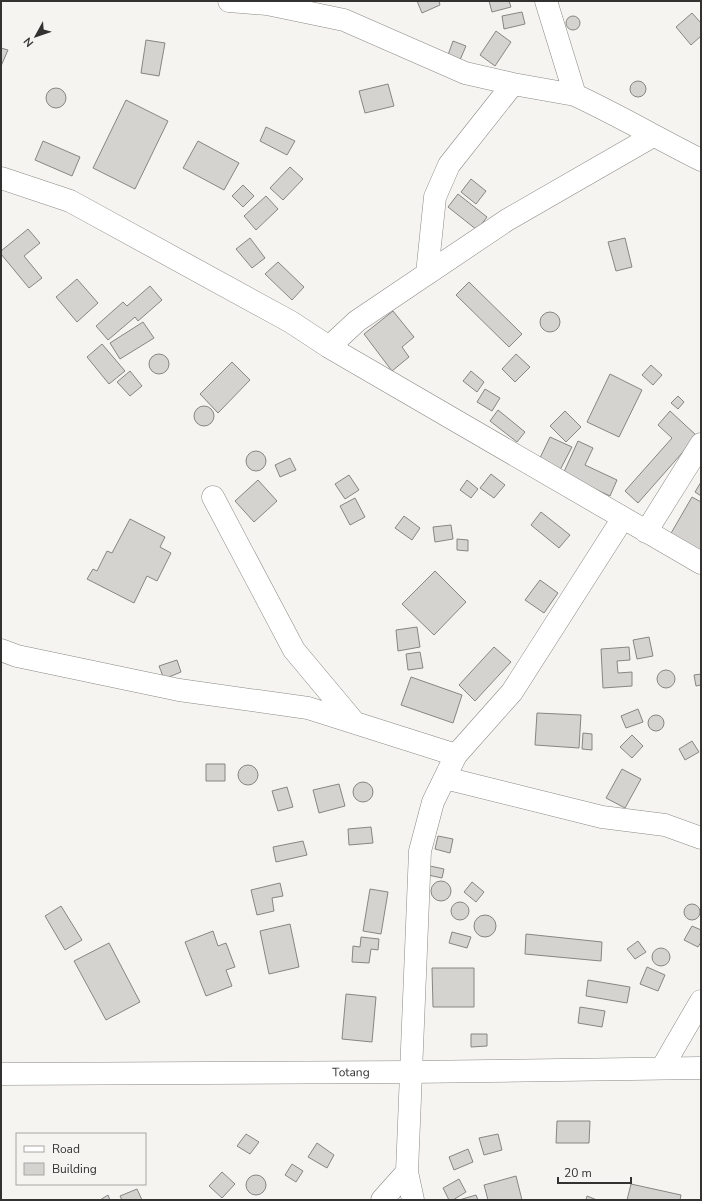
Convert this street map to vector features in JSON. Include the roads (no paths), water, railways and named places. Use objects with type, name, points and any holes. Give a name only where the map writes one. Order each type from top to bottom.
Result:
[{"type":"street","points":[[229,1],[267,4],[344,20],[465,74],[575,95],[616,114],[653,136],[701,160]]},
{"type":"street","points":[[546,1],[575,95]]},
{"type":"street","points":[[427,274],[435,197],[446,171],[449,165],[513,84]]},
{"type":"street","points":[[329,347],[357,321],[507,220],[653,136]]},
{"type":"street","points":[[1,178],[70,201],[291,322],[329,347],[701,563]]},
{"type":"street","points":[[646,532],[701,444]]},
{"type":"street","points":[[213,496],[294,650],[355,723]]},
{"type":"street","points":[[413,1200],[407,1172],[420,851],[433,802],[456,755],[512,692],[623,518]]},
{"type":"street","points":[[1,650],[17,656],[179,690],[308,708],[456,755]]},
{"type":"street","points":[[445,778],[602,817],[665,825],[701,838]]},
{"type":"street","points":[[662,1068],[701,1001]]},
{"type":"street","name":"Totang","points":[[1,1074],[411,1072],[701,1068]]},
{"type":"street","points":[[382,1200],[407,1172]]}]
